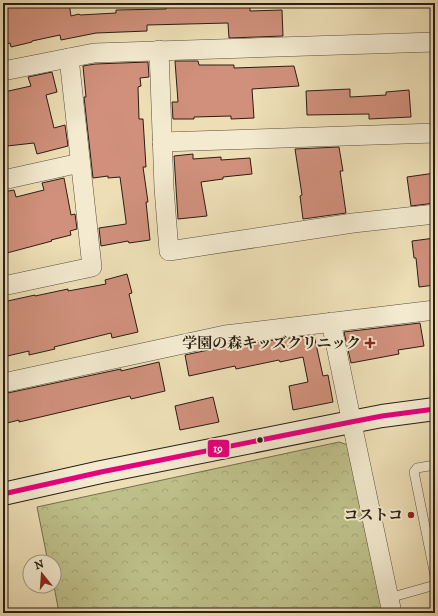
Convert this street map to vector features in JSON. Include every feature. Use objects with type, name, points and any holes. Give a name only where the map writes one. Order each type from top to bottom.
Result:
[{"type":"street","points":[[3,71],[94,53],[435,42]]},
{"type":"street","points":[[159,50],[164,188],[169,251],[353,223],[435,214]]},
{"type":"street","points":[[3,286],[92,267],[69,58]]},
{"type":"street","points":[[162,142],[435,133]]},
{"type":"street","points":[[3,180],[80,163]]},
{"type":"street","points":[[3,383],[225,335],[435,310]]},
{"type":"street","points":[[332,322],[351,422],[390,606]]},
{"type":"street","points":[[3,494],[113,469],[351,422],[435,409]]},
{"type":"lane","points":[[435,465],[417,468],[414,472],[435,576]]},
{"type":"lane","points":[[390,606],[435,585]]},
{"type":"green space","points":[[339,442],[348,445],[384,613],[59,613],[55,594],[62,594],[62,554],[46,554],[37,507]]},
{"type":"building","points":[[3,3],[69,3],[71,16],[79,14],[116,13],[116,10],[166,9],[166,3],[213,3],[213,7],[250,5],[250,11],[282,10],[283,36],[229,38],[228,23],[147,25],[147,31],[96,33],[61,40],[60,35],[11,47],[10,43],[3,45]]},
{"type":"building","points":[[175,61],[198,61],[199,65],[234,65],[234,68],[294,66],[299,86],[252,89],[254,118],[231,119],[231,116],[173,119],[172,102],[178,102]]},
{"type":"building","points":[[148,62],[149,77],[140,78],[141,86],[138,87],[139,119],[143,119],[146,167],[143,167],[148,202],[146,202],[150,240],[129,243],[128,241],[101,246],[99,228],[126,224],[126,221],[120,177],[108,178],[108,176],[93,178],[84,97],[86,97],[83,66],[95,64]]},
{"type":"building","points":[[52,72],[57,92],[46,95],[54,128],[65,125],[68,146],[37,154],[34,143],[7,146],[3,126],[4,92],[31,86],[28,77]]},
{"type":"building","points":[[350,89],[350,97],[386,95],[386,92],[409,90],[411,117],[369,119],[369,114],[307,115],[306,91]]},
{"type":"building","points":[[339,147],[343,171],[340,171],[346,213],[303,219],[300,196],[302,195],[295,149]]},
{"type":"building","points":[[193,154],[193,159],[221,157],[221,160],[250,158],[252,174],[223,177],[223,179],[201,182],[207,216],[178,219],[174,156]]},
{"type":"building","points":[[435,173],[435,203],[411,206],[407,177]]},
{"type":"building","points":[[64,178],[71,215],[75,214],[77,229],[70,231],[71,235],[3,254],[3,192],[14,190],[16,197],[44,190],[42,183]]},
{"type":"building","points":[[435,238],[435,285],[419,287],[416,258],[414,258],[412,241]]},
{"type":"building","points":[[127,274],[132,293],[129,294],[138,332],[112,338],[111,333],[54,347],[55,349],[29,355],[29,351],[3,357],[3,302],[68,289],[68,291],[106,284],[105,280]]},
{"type":"building","name":"学園の森キッズクリニック","points":[[420,323],[424,346],[398,350],[399,354],[351,363],[344,332]]},
{"type":"building","points":[[314,335],[323,376],[328,375],[333,402],[293,410],[289,386],[308,382],[303,357],[280,362],[279,360],[236,369],[235,366],[189,376],[185,355],[227,346]]},
{"type":"building","points":[[159,362],[165,391],[131,399],[130,396],[19,422],[19,420],[3,424],[3,394]]},
{"type":"building","points":[[213,397],[219,422],[180,430],[175,406]]},
{"type":"transit line","name":"19","points":[[3,494],[101,472],[351,422],[435,409]]},
{"type":"place","name":"学園の森キッズクリニック","points":[[370,343]]},
{"type":"place","name":"コストコ","points":[[411,515]]}]
